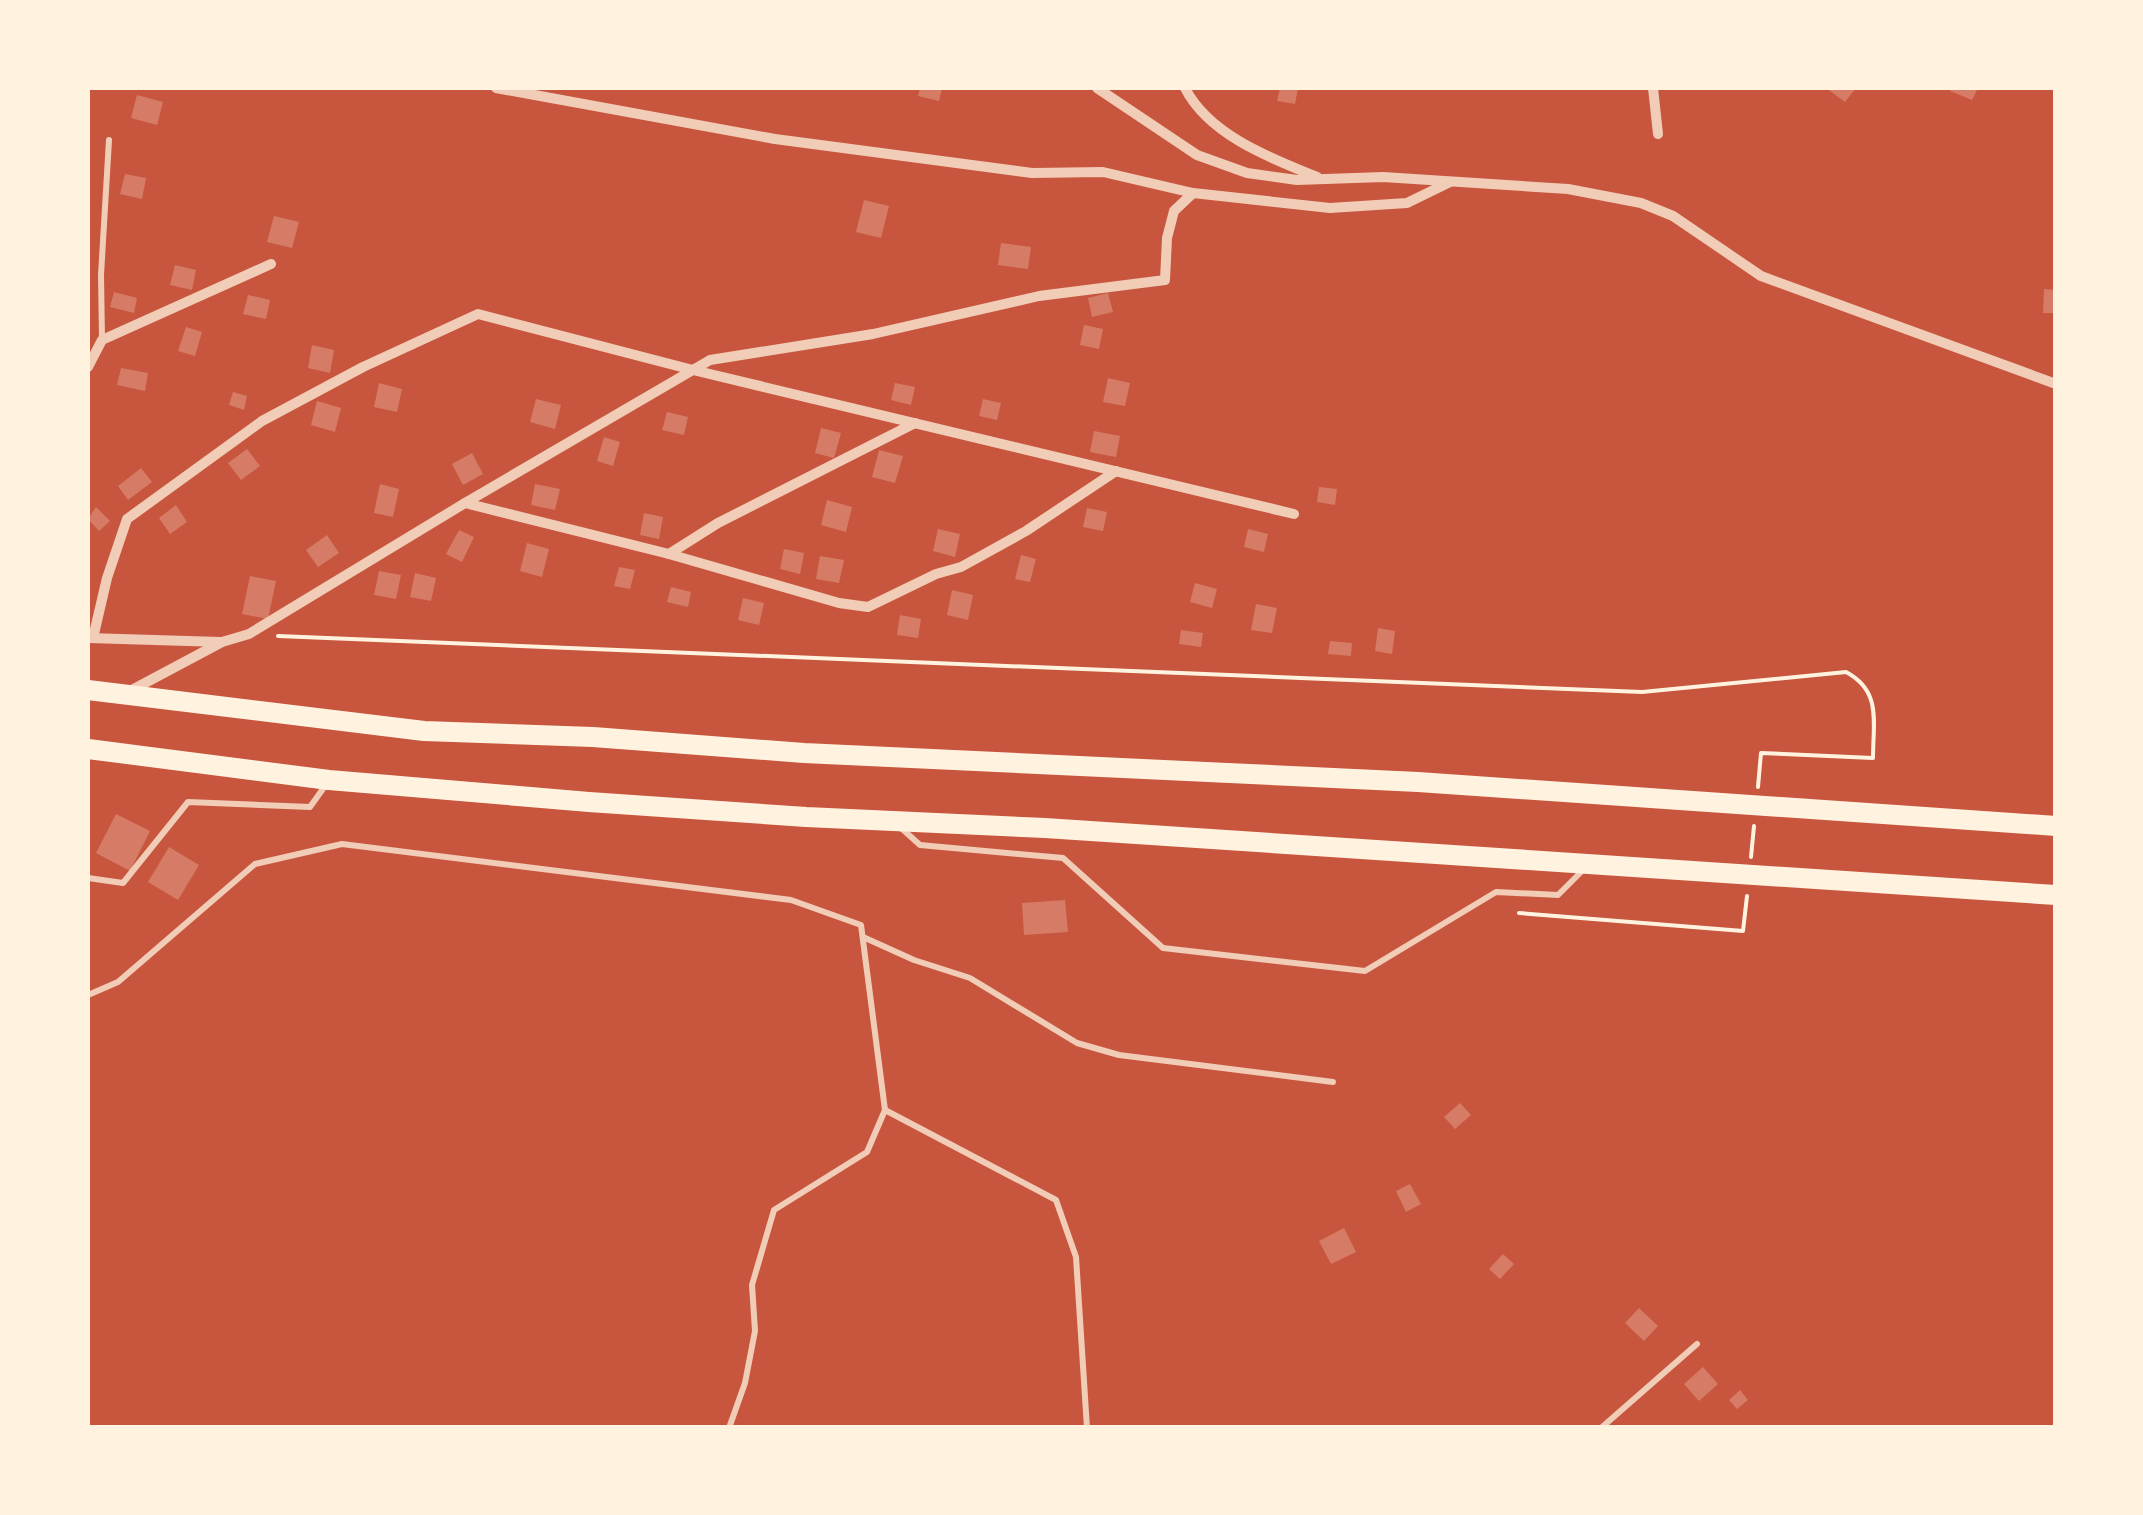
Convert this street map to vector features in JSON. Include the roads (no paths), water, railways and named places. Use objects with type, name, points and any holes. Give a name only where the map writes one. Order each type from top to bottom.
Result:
[{"type":"highway","points":[[88,690],[245,706],[424,731],[1418,782],[2056,826]]},
{"type":"highway","points":[[88,748],[329,780],[682,808],[2056,895]]},
{"type":"street","points":[[496,88],[775,139],[1032,174],[1103,172],[1193,193],[1330,208],[1407,202],[1450,182]]},
{"type":"street","points":[[1096,88],[1197,155],[1247,172],[1328,181],[1383,178],[1568,189],[1641,203],[1673,216],[1761,276],[2056,384]]},
{"type":"street","points":[[1185,88],[1203,115],[1238,139],[1328,181]]},
{"type":"street","points":[[1653,88],[1658,134]]},
{"type":"street","points":[[124,694],[222,642],[248,634],[710,360],[873,334],[1039,296],[1165,280],[1174,211],[1193,193]]},
{"type":"street","points":[[88,367],[102,340],[271,264]]},
{"type":"street","points":[[222,642],[90,638],[126,519],[262,421],[363,367],[478,314],[693,370],[1294,514]]},
{"type":"street","points":[[669,554],[718,522],[916,423]]},
{"type":"street","points":[[465,503],[669,554],[839,604],[868,607],[978,558],[1116,471]]},
{"type":"lane","points":[[102,340],[101,274],[109,140]]},
{"type":"lane","points":[[88,878],[123,884],[188,802],[310,807],[329,780]]},
{"type":"lane","points":[[891,820],[920,845],[1063,858],[1163,948],[1365,971],[1496,892],[1558,894],[1588,865]]},
{"type":"lane","points":[[88,995],[118,982],[255,864],[342,844],[790,900],[861,926],[884,1110],[867,1152],[774,1210],[752,1285],[755,1331],[745,1384],[729,1428]]},
{"type":"lane","points":[[862,936],[914,960],[970,978],[1077,1044],[1119,1055],[1332,1082]]},
{"type":"lane","points":[[884,1110],[1056,1200],[1076,1257],[1087,1428]]},
{"type":"lane","points":[[1600,1428],[1697,1344]]}]
